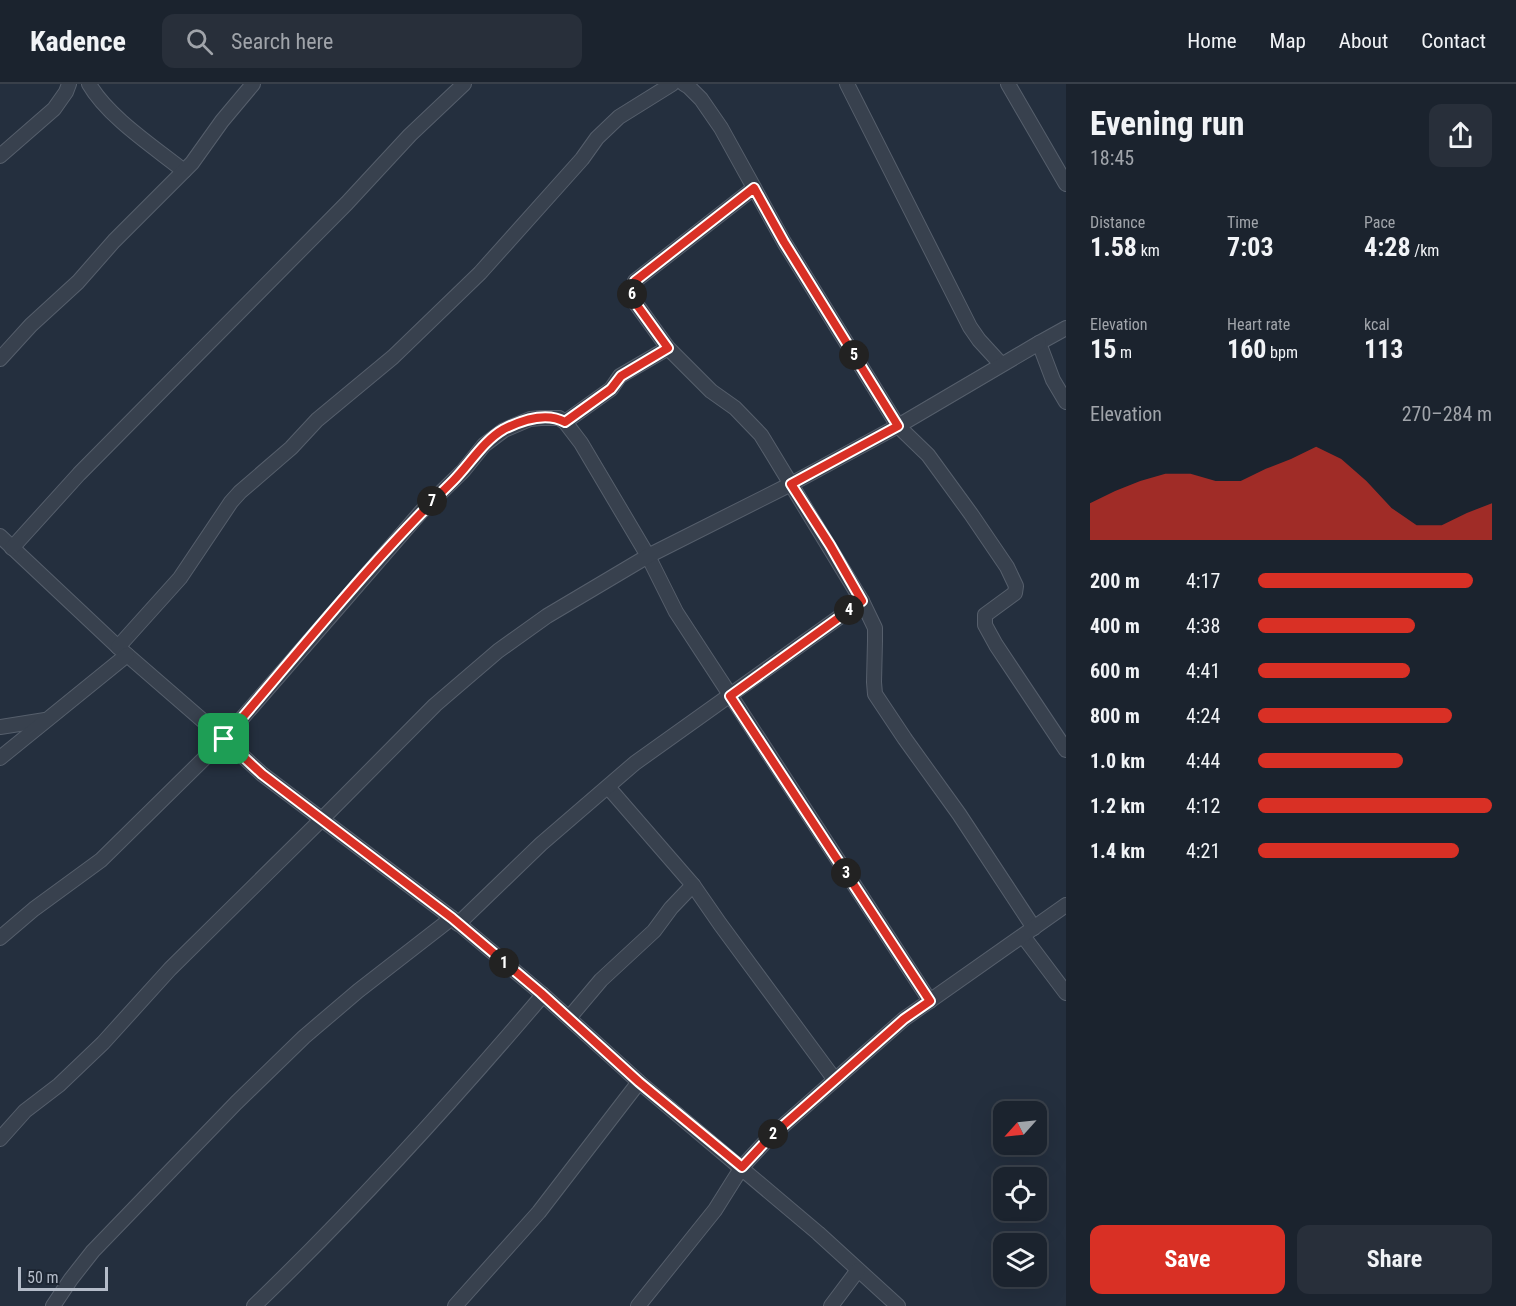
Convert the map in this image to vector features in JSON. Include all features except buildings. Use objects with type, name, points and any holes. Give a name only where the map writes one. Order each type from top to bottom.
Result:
[{"type":"street","points":[[0,156],[54,109],[69,84]]},
{"type":"street","points":[[89,84],[92,91],[118,118],[184,171]]},
{"type":"street","points":[[0,359],[31,325],[78,282],[114,241],[192,163],[252,84]]},
{"type":"street","points":[[12,548],[79,474],[347,203],[410,135],[464,84]]},
{"type":"street","points":[[0,758],[47,720],[123,651],[180,578],[240,492],[291,448],[317,420],[393,357],[480,273],[582,159],[604,131],[619,117],[672,84]]},
{"type":"street","points":[[684,84],[699,96],[721,128],[784,242],[898,426],[928,455],[1007,567],[1016,586],[1015,592],[986,615],[985,625],[1066,750]]},
{"type":"street","points":[[847,84],[970,327],[1001,364]]},
{"type":"street","points":[[1008,84],[1066,184]]},
{"type":"street","points":[[754,188],[635,281],[632,286],[634,301],[668,348],[711,391],[735,408],[760,435],[830,545],[862,601],[874,628],[875,694],[904,739],[959,814],[1066,993]]},
{"type":"street","points":[[0,1139],[25,1111],[59,1085],[103,1043],[170,969],[435,705],[498,651],[547,615],[648,556],[791,484],[898,426],[1066,328]]},
{"type":"street","points":[[1039,343],[1053,380],[1066,402]]},
{"type":"street","points":[[565,422],[611,389],[621,376],[668,348]]},
{"type":"street","points":[[0,938],[34,909],[101,860],[224,739],[389,548],[421,512],[463,471],[484,445],[504,429],[530,419],[550,417],[559,418],[565,422],[581,443],[648,556],[676,612],[930,1001]]},
{"type":"street","points":[[0,536],[123,651],[262,774],[455,921],[543,995],[639,1082],[818,1233],[898,1306]]},
{"type":"street","points":[[53,1306],[93,1251],[236,1103],[304,1037],[349,998],[455,921],[635,763],[862,601]]},
{"type":"street","points":[[0,727],[47,720]]},
{"type":"street","points":[[608,787],[693,885],[835,1080]]},
{"type":"street","points":[[569,1018],[601,980],[654,931],[671,908],[693,885]]},
{"type":"street","points":[[638,1306],[715,1210],[742,1167],[768,1139],[904,1019],[1066,905]]},
{"type":"street","points":[[254,1306],[309,1253],[420,1136],[475,1076],[543,995]]},
{"type":"street","points":[[455,1306],[538,1212],[639,1082]]},
{"type":"street","points":[[831,1306],[858,1270]]},
{"type":"route","points":[[754,188],[784,242],[898,426],[791,484],[862,601],[730,696],[930,1001],[904,1019],[768,1139],[742,1167],[639,1082],[541,993],[452,918],[262,774],[224,739],[389,548],[421,512],[463,471],[484,445],[504,429],[530,419],[550,417],[559,418],[565,422],[611,389],[621,376],[668,348],[634,301],[632,286],[635,281],[754,188]]}]
